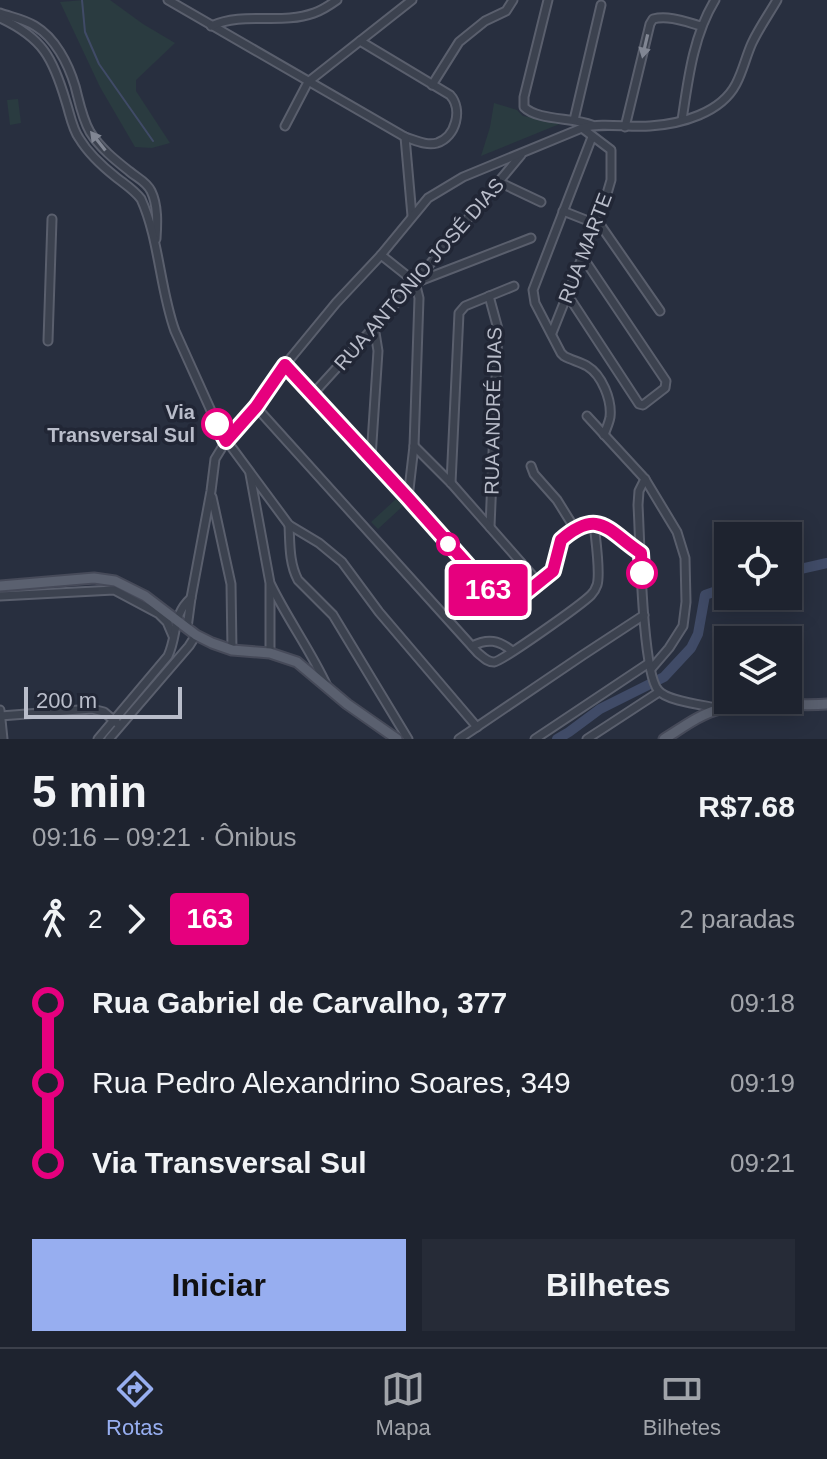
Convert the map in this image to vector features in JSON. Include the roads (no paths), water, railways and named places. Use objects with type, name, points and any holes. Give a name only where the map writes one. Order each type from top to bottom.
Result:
[{"type":"main road","points":[[0,586],[94,578],[126,585],[192,631],[232,650],[270,653],[300,664],[347,704],[397,739]]},
{"type":"main road","points":[[802,706],[827,704]]},
{"type":"main road","points":[[664,739],[714,710]]},
{"type":"street","points":[[168,0],[405,137],[423,143],[443,140],[454,126],[457,113],[455,100],[360,41]]},
{"type":"street","points":[[211,26],[240,18],[312,14],[337,0]]},
{"type":"street","points":[[285,126],[308,82],[412,0]]},
{"type":"street","points":[[432,85],[459,42],[485,21],[506,11],[513,0]]},
{"type":"street","points":[[548,0],[524,107],[528,111],[593,125],[625,127],[654,126],[682,120],[705,113],[728,97],[737,83],[754,39],[777,0]]},
{"type":"street","points":[[682,120],[701,26],[715,0]]},
{"type":"street","points":[[574,120],[601,5]]},
{"type":"street","points":[[0,16],[33,25],[58,49],[71,75],[90,132],[102,148],[147,184],[155,202],[155,250]]},
{"type":"street","points":[[0,16],[29,34],[47,55],[58,77],[77,136],[117,178],[136,192],[143,204],[170,317],[226,441],[289,525],[319,543],[342,562],[379,612],[477,727]]},
{"type":"street","points":[[625,127],[653,19],[668,18],[701,26]]},
{"type":"street","points":[[37,42],[48,37]]},
{"type":"street","points":[[98,739],[187,648],[192,631],[191,598],[215,459],[285,365],[426,200],[457,180],[593,125]]},
{"type":"street","name":"RUA MARTE","points":[[552,333],[609,188],[610,148],[582,128]]},
{"type":"street","points":[[405,137],[412,216]]},
{"type":"street","points":[[592,137],[533,290],[535,303],[564,356],[587,366],[603,386],[610,410],[604,435]]},
{"type":"street","points":[[408,158],[423,143]]},
{"type":"street","name":"RUA ANTÔNIO JOSÉ DIAS","points":[[312,395],[415,282],[524,152]]},
{"type":"street","points":[[117,178],[130,172]]},
{"type":"street","points":[[499,182],[541,202]]},
{"type":"street","points":[[136,192],[147,184]]},
{"type":"street","points":[[411,194],[426,200]]},
{"type":"street","points":[[563,211],[601,226],[660,311]]},
{"type":"street","points":[[48,341],[52,219]]},
{"type":"street","points":[[415,282],[531,238]]},
{"type":"street","points":[[381,255],[415,282],[419,298],[414,446],[408,498]]},
{"type":"street","points":[[567,294],[640,404],[643,405],[665,388],[666,381],[582,256]]},
{"type":"street","points":[[451,483],[459,313],[465,306],[514,286]]},
{"type":"street","name":"RUA ANDRÉ DIAS","points":[[489,296],[498,329],[490,527]]},
{"type":"street","points":[[371,458],[378,351],[374,326]]},
{"type":"street","points":[[285,365],[498,599],[517,600],[553,571],[561,540],[582,525],[594,523],[606,526],[641,553]]},
{"type":"street","points":[[256,407],[489,661],[505,658],[560,620],[595,590],[598,579],[594,523]]},
{"type":"street","points":[[535,739],[651,670],[683,626],[685,558],[677,532],[645,479],[587,416]]},
{"type":"street","points":[[414,446],[539,583]]},
{"type":"street","points":[[531,466],[575,529]]},
{"type":"street","points":[[250,472],[270,583],[270,653]]},
{"type":"street","points":[[645,479],[638,496],[644,615],[651,670],[657,690],[667,697],[714,708]]},
{"type":"street","points":[[211,491],[231,584],[232,650]]},
{"type":"street","points":[[289,525],[291,561],[298,580],[333,615],[408,739]]},
{"type":"street","points":[[270,583],[328,688]]},
{"type":"street","points":[[0,596],[114,590],[159,614],[167,622],[179,647],[187,648]]},
{"type":"street","points":[[109,739],[117,723],[165,660],[177,625],[176,618],[191,598]]},
{"type":"street","points":[[271,614],[283,609]]},
{"type":"street","points":[[459,739],[644,615]]},
{"type":"street","points":[[472,646],[490,640],[512,651]]},
{"type":"street","points":[[300,664],[311,656]]},
{"type":"street","points":[[587,739],[657,690]]},
{"type":"street","points":[[0,716],[92,709],[104,712],[117,723]]},
{"type":"street","points":[[0,710],[3,739]]},
{"type":"street","points":[[397,739],[398,724]]},
{"type":"waterway","points":[[82,0],[85,32],[99,64],[153,141]]},
{"type":"waterway","points":[[802,569],[827,563]]},
{"type":"waterway","points":[[557,739],[600,709],[664,677],[691,648],[698,634],[705,595],[714,592]]},
{"type":"place","name":"Via Transversal Sul","points":[[217,424]]}]
